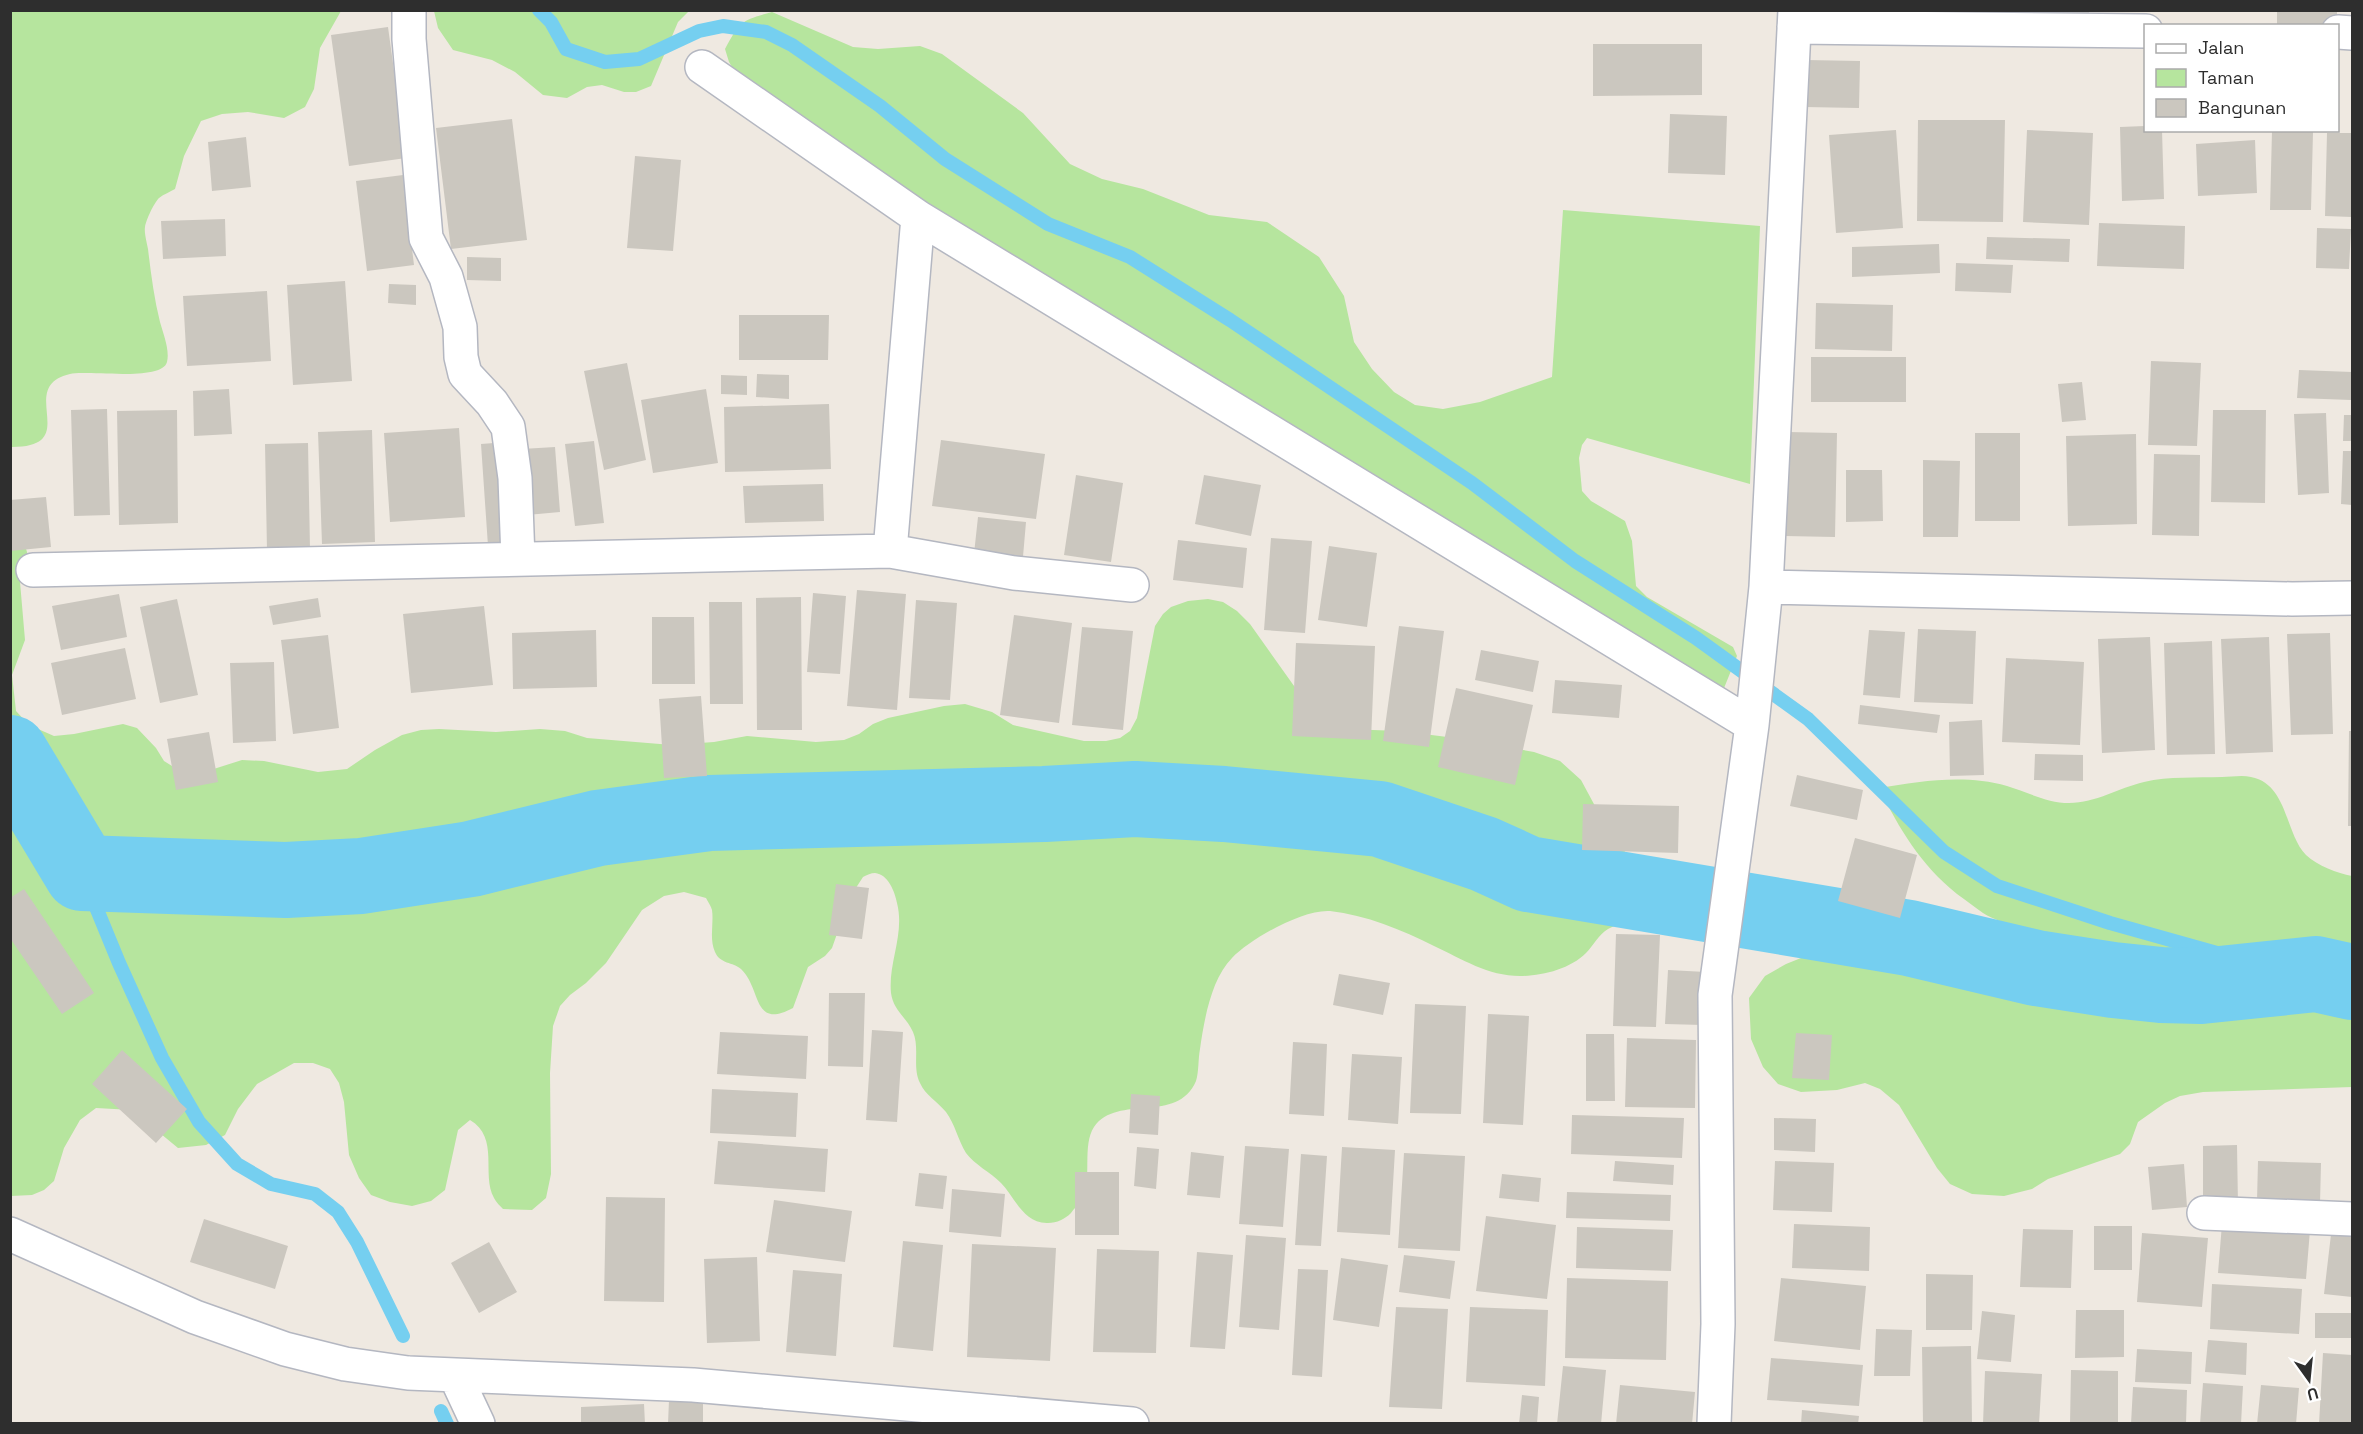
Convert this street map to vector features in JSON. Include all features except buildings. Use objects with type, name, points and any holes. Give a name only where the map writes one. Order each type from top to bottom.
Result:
[{"type":"street","points":[[409,10],[409,39],[426,238],[446,277],[460,327],[461,357],[465,374],[492,403],[508,427],[515,478],[518,559]]},
{"type":"street","points":[[1714,1424],[1718,1324],[1715,995],[1753,714],[1766,586],[1794,19],[2144,31]]},
{"type":"street","points":[[702,66],[918,216],[1753,714]]},
{"type":"street","points":[[890,551],[918,216]]},
{"type":"street","points":[[33,570],[890,551],[1014,573],[1132,585]]},
{"type":"street","points":[[1766,586],[2268,599],[2352,598]]},
{"type":"street","points":[[2204,1213],[2352,1219]]},
{"type":"street","points":[[10,1234],[195,1317],[285,1349],[345,1364],[408,1373],[693,1385],[1132,1424]]},
{"type":"street","points":[[455,1375],[478,1424]]},
{"type":"green space","points":[[11,10],[341,11],[320,48],[314,89],[305,107],[284,118],[248,112],[222,114],[201,121],[184,156],[175,189],[159,198],[150,212],[145,232],[156,304],[167,347],[167,362],[162,368],[152,372],[138,374],[79,373],[54,381],[48,391],[47,428],[43,438],[32,445],[10,447]]},
{"type":"green space","points":[[434,10],[689,11],[678,22],[651,86],[636,92],[624,92],[602,85],[587,87],[567,98],[543,95],[515,72],[492,60],[453,50],[438,28]]},
{"type":"green space","points":[[772,12],[853,47],[878,49],[920,46],[942,54],[1023,113],[1070,164],[1102,179],[1143,189],[1209,215],[1267,222],[1319,257],[1344,296],[1354,342],[1372,369],[1394,392],[1415,405],[1443,409],[1480,402],[1552,377],[1563,210],[1760,226],[1750,484],[1587,438],[1582,445],[1579,458],[1582,491],[1591,501],[1625,521],[1632,541],[1636,586],[1647,597],[1733,647],[1737,656],[1722,693],[1113,330],[741,82],[729,62],[725,49],[743,23]]},
{"type":"green space","points":[[11,536],[24,541],[28,556],[20,582],[25,640],[12,675],[16,711],[29,725],[54,736],[123,724],[137,728],[156,748],[164,761],[180,771],[198,774],[242,760],[264,761],[318,772],[347,769],[402,735],[421,730],[439,729],[496,732],[540,729],[565,731],[587,738],[672,745],[714,742],[747,736],[816,742],[844,740],[888,718],[965,704],[992,712],[1013,725],[1084,741],[1106,741],[1120,738],[1130,731],[1137,718],[1155,626],[1163,614],[1171,607],[1188,601],[1208,599],[1223,602],[1237,611],[1250,624],[1309,707],[1346,729],[1400,731],[1463,739],[1534,752],[1560,761],[1581,780],[1602,819],[1630,859],[1651,875],[1675,882],[1688,893],[1690,911],[1684,918],[1645,919],[1617,925],[1605,931],[1586,953],[1572,963],[1546,973],[1520,976],[1486,970],[1397,929],[1343,913],[1319,912],[1292,920],[1251,942],[1240,950],[1225,967],[1206,1013],[1198,1074],[1187,1094],[1175,1102],[1162,1106],[1117,1112],[1104,1117],[1094,1127],[1088,1143],[1087,1181],[1083,1198],[1069,1215],[1055,1222],[1039,1222],[1020,1209],[1001,1183],[966,1153],[946,1112],[920,1083],[915,1038],[894,1004],[891,993],[899,926],[897,903],[893,889],[887,880],[875,873],[863,877],[850,897],[832,948],[825,956],[808,967],[793,1008],[780,1013],[771,1014],[764,1011],[748,977],[741,969],[717,956],[712,942],[712,910],[706,898],[684,892],[664,896],[642,910],[606,963],[560,1006],[553,1026],[550,1073],[551,1174],[546,1198],[532,1210],[503,1209],[496,1201],[490,1188],[485,1136],[470,1120],[458,1130],[445,1190],[431,1201],[412,1206],[390,1202],[371,1195],[359,1178],[349,1155],[344,1102],[339,1083],[330,1069],[313,1063],[294,1063],[257,1084],[238,1109],[225,1135],[206,1145],[178,1148],[132,1110],[96,1108],[80,1120],[64,1148],[54,1181],[44,1190],[32,1195],[11,1196]]},
{"type":"green space","points":[[2251,777],[2272,789],[2285,811],[2299,846],[2306,855],[2328,868],[2352,876],[2352,1087],[2203,1092],[2180,1096],[2165,1103],[2138,1122],[2130,1144],[2120,1154],[2048,1179],[2032,1189],[2004,1196],[1972,1194],[1950,1184],[1937,1168],[1899,1105],[1880,1089],[1865,1083],[1837,1090],[1801,1092],[1778,1084],[1763,1067],[1751,1039],[1749,998],[1765,976],[1786,964],[1811,954],[1843,947],[1879,946],[1930,963],[1984,962],[2009,951],[2013,932],[2010,928],[1976,908],[1932,871],[1903,832],[1879,788],[1927,781],[1975,780],[2007,786],[2053,801],[2069,803],[2088,801],[2154,780]]},
{"type":"waterway","points":[[539,10],[551,22],[566,49],[605,62],[639,59],[699,31],[723,26],[766,32],[792,45],[880,106],[945,159],[1048,224],[1130,257],[1230,320],[1472,483],[1575,561],[1696,638],[1808,719],[1944,852],[1997,886],[2110,923],[2242,960],[2316,974]]},
{"type":"waterway","points":[[10,753],[82,873],[286,880],[361,876],[471,859],[598,828],[709,813],[1044,804],[1135,799],[1224,804],[1380,819],[1484,854],[1528,874],[1909,938],[2036,968],[2113,980],[2201,986],[2316,974],[2352,982]]},
{"type":"waterway","points":[[82,873],[162,1058],[199,1122],[237,1164],[271,1184],[315,1194],[338,1212],[357,1242],[403,1336]]},
{"type":"waterway","points":[[441,1411],[447,1424]]}]
